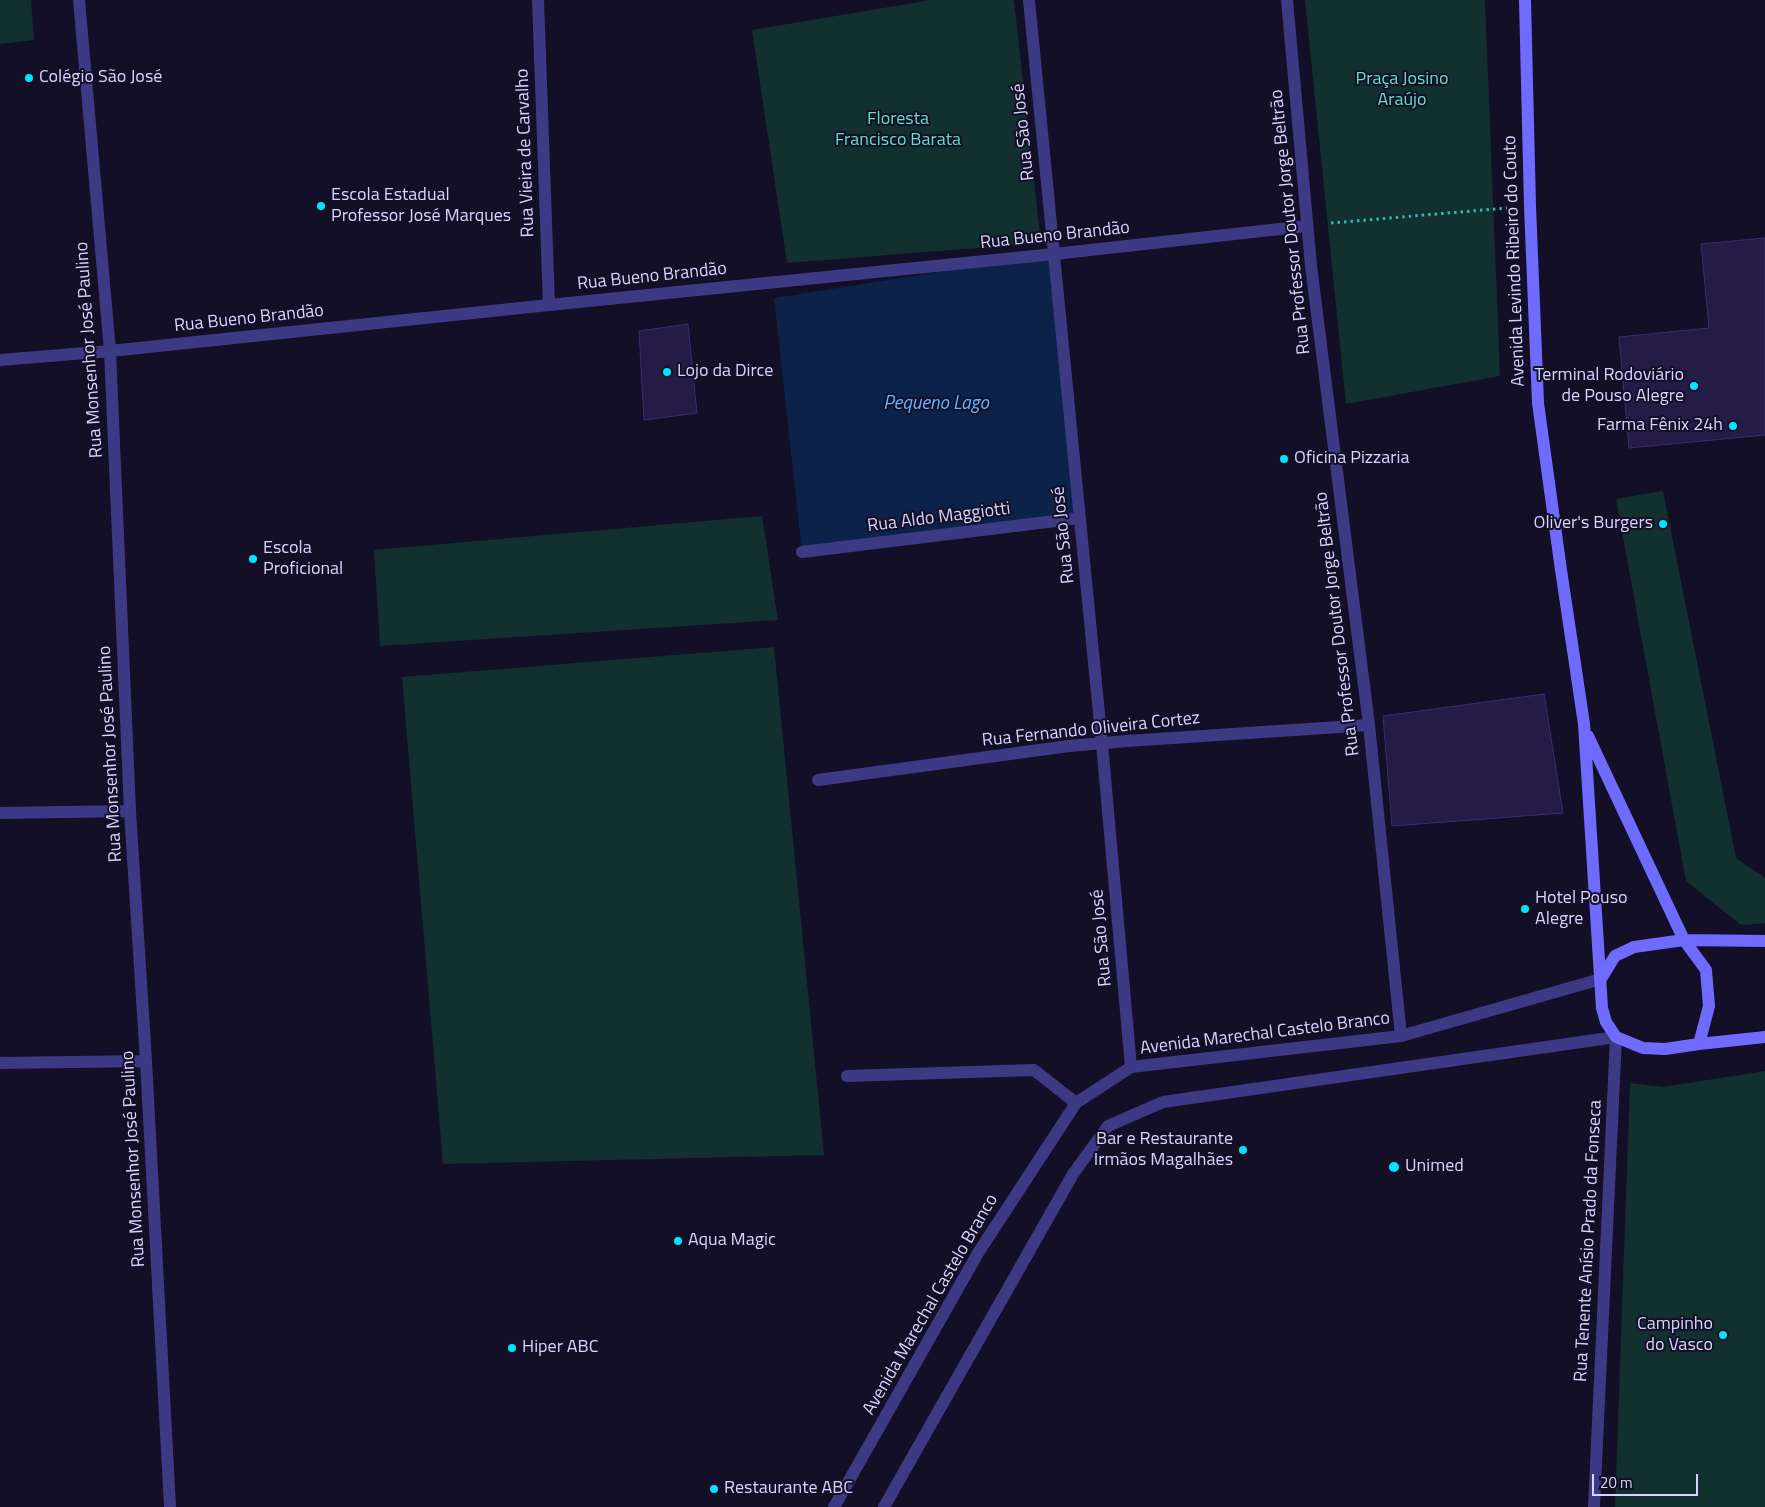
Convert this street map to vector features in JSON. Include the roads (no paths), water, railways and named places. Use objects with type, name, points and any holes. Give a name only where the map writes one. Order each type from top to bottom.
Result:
[{"type":"main road","name":"Avenida Levindo Ribeiro do Couto","points":[[1525,0],[1530,206],[1538,403],[1584,728],[1601,979]]},
{"type":"main road","name":"Avenida Levindo Ribeiro do Couto","points":[[1584,728],[1684,940]]},
{"type":"main road","points":[[1765,941],[1684,940],[1634,947],[1615,956],[1601,979],[1602,1008],[1606,1022],[1616,1037],[1643,1048],[1665,1049],[1765,1037]]},
{"type":"main road","points":[[1684,940],[1706,970],[1709,1006],[1700,1044]]},
{"type":"street","name":"Rua Monsenhor José Paulino","points":[[79,0],[110,351],[130,811],[146,1061],[170,1507]]},
{"type":"street","name":"Rua Vieira de Carvalho","points":[[538,0],[549,304]]},
{"type":"street","name":"Rua São José","points":[[1029,0],[1102,744],[1131,1067]]},
{"type":"street","name":"Rua Professor Doutor Jorge Beltrão","points":[[1287,0],[1307,226],[1369,725],[1400,1036]]},
{"type":"street","name":"Rua Bueno Brandão","points":[[0,360],[110,351],[549,304],[1054,254],[1307,226]]},
{"type":"street","name":"Rua Aldo Maggiotti","points":[[802,552],[1080,518]]},
{"type":"street","name":"Rua Fernando Oliveira Cortez","points":[[818,780],[1069,746],[1369,725]]},
{"type":"street","points":[[0,813],[130,811]]},
{"type":"street","name":"Avenida Marechal Castelo Branco","points":[[834,1507],[978,1252],[1076,1104],[1131,1067],[1400,1036],[1601,979]]},
{"type":"street","points":[[884,1507],[1073,1174],[1108,1126],[1163,1102],[1616,1037]]},
{"type":"street","name":"Rua Tenente Anísio Prado da Fonseca","points":[[1594,1507],[1616,1037]]},
{"type":"street","points":[[0,1063],[146,1061]]},
{"type":"street","points":[[847,1076],[1034,1070],[1076,1104]]},
{"type":"water","name":"Pequeno Lago","points":[[1054,254],[1080,518],[802,552],[774,298]]},
{"type":"place","name":"Colégio São José","points":[[29,78]]},
{"type":"place","name":"Escola Estadual Professor José Marques","points":[[321,206]]},
{"type":"place","name":"Lojo da Dirce","points":[[667,372]]},
{"type":"place","name":"Terminal Rodoviário de Pouso Alegre","points":[[1694,386]]},
{"type":"place","name":"Farma Fênix 24h","points":[[1733,426]]},
{"type":"place","name":"Oficina Pizzaria","points":[[1284,459]]},
{"type":"place","name":"Oliver's Burgers","points":[[1663,524]]},
{"type":"place","name":"Escola Proficional","points":[[253,559]]},
{"type":"place","name":"Hotel Pouso Alegre","points":[[1525,909]]},
{"type":"place","name":"Bar e Restaurante Irmãos Magalhães","points":[[1243,1150]]},
{"type":"place","name":"Unimed","points":[[1394,1167]]},
{"type":"place","name":"Aqua Magic","points":[[678,1241]]},
{"type":"place","name":"Campinho do Vasco","points":[[1723,1335]]},
{"type":"place","name":"Hiper ABC","points":[[512,1348]]},
{"type":"place","name":"Restaurante ABC","points":[[714,1489]]},
{"type":"park label","name":"Praça Josino Araújo","points":[[1402,90]]},
{"type":"park label","name":"Floresta Francisco Barata","points":[[898,130]]}]
